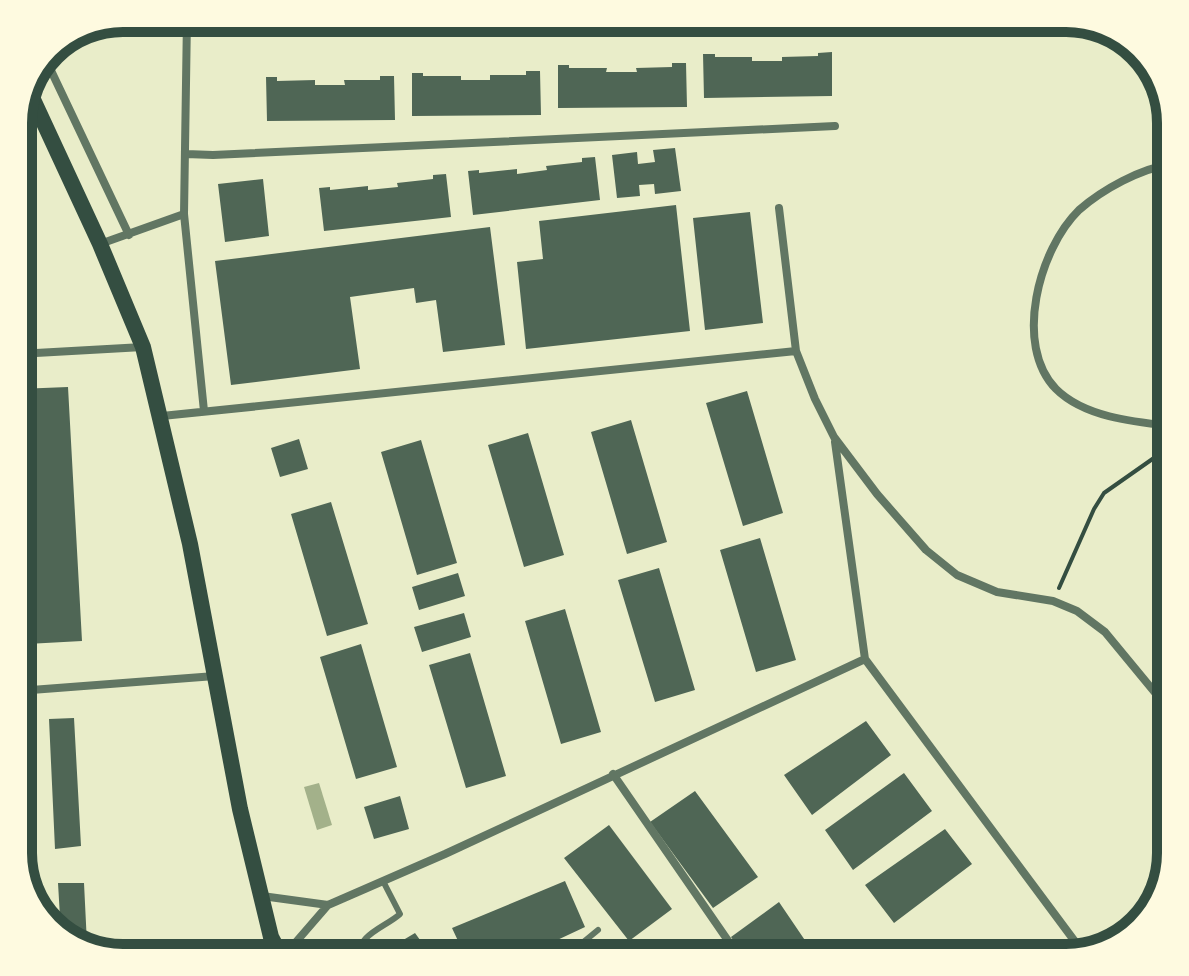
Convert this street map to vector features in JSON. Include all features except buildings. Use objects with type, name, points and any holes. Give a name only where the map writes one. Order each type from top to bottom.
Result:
[{"type":"main road","points":[[35,103],[100,244],[143,347],[162,416],[240,809],[275,944]]},
{"type":"street","points":[[187,32],[184,214],[204,411]]},
{"type":"street","points":[[50,69],[129,235]]},
{"type":"street","points":[[186,154],[835,126]]},
{"type":"street","points":[[1157,166],[1129,177],[1080,210],[1058,237],[1039,285],[1034,320],[1034,350],[1044,374],[1058,390],[1077,404],[1114,416],[1157,424]]},
{"type":"street","points":[[779,208],[796,351],[834,437],[877,494],[926,550],[957,575],[997,592],[1053,601],[1077,611],[1105,632],[1157,695]]},
{"type":"street","points":[[100,244],[184,214]]},
{"type":"street","points":[[32,353],[143,347]]},
{"type":"street","points":[[162,416],[796,351]]},
{"type":"street","points":[[834,437],[865,659],[1076,943]]},
{"type":"street","points":[[294,944],[328,905],[865,659]]},
{"type":"street","points":[[32,690],[216,676]]},
{"type":"street","points":[[613,774],[730,944]]},
{"type":"street","points":[[261,896],[328,905]]},
{"type":"lane","points":[[360,944],[400,914],[401,910],[383,881]]},
{"type":"lane","points":[[581,944],[598,930]]},
{"type":"path","points":[[1053,601],[1104,493],[1157,456]]},
{"type":"shaded area","points":[[319,783],[332,825],[317,830],[304,787]]}]
